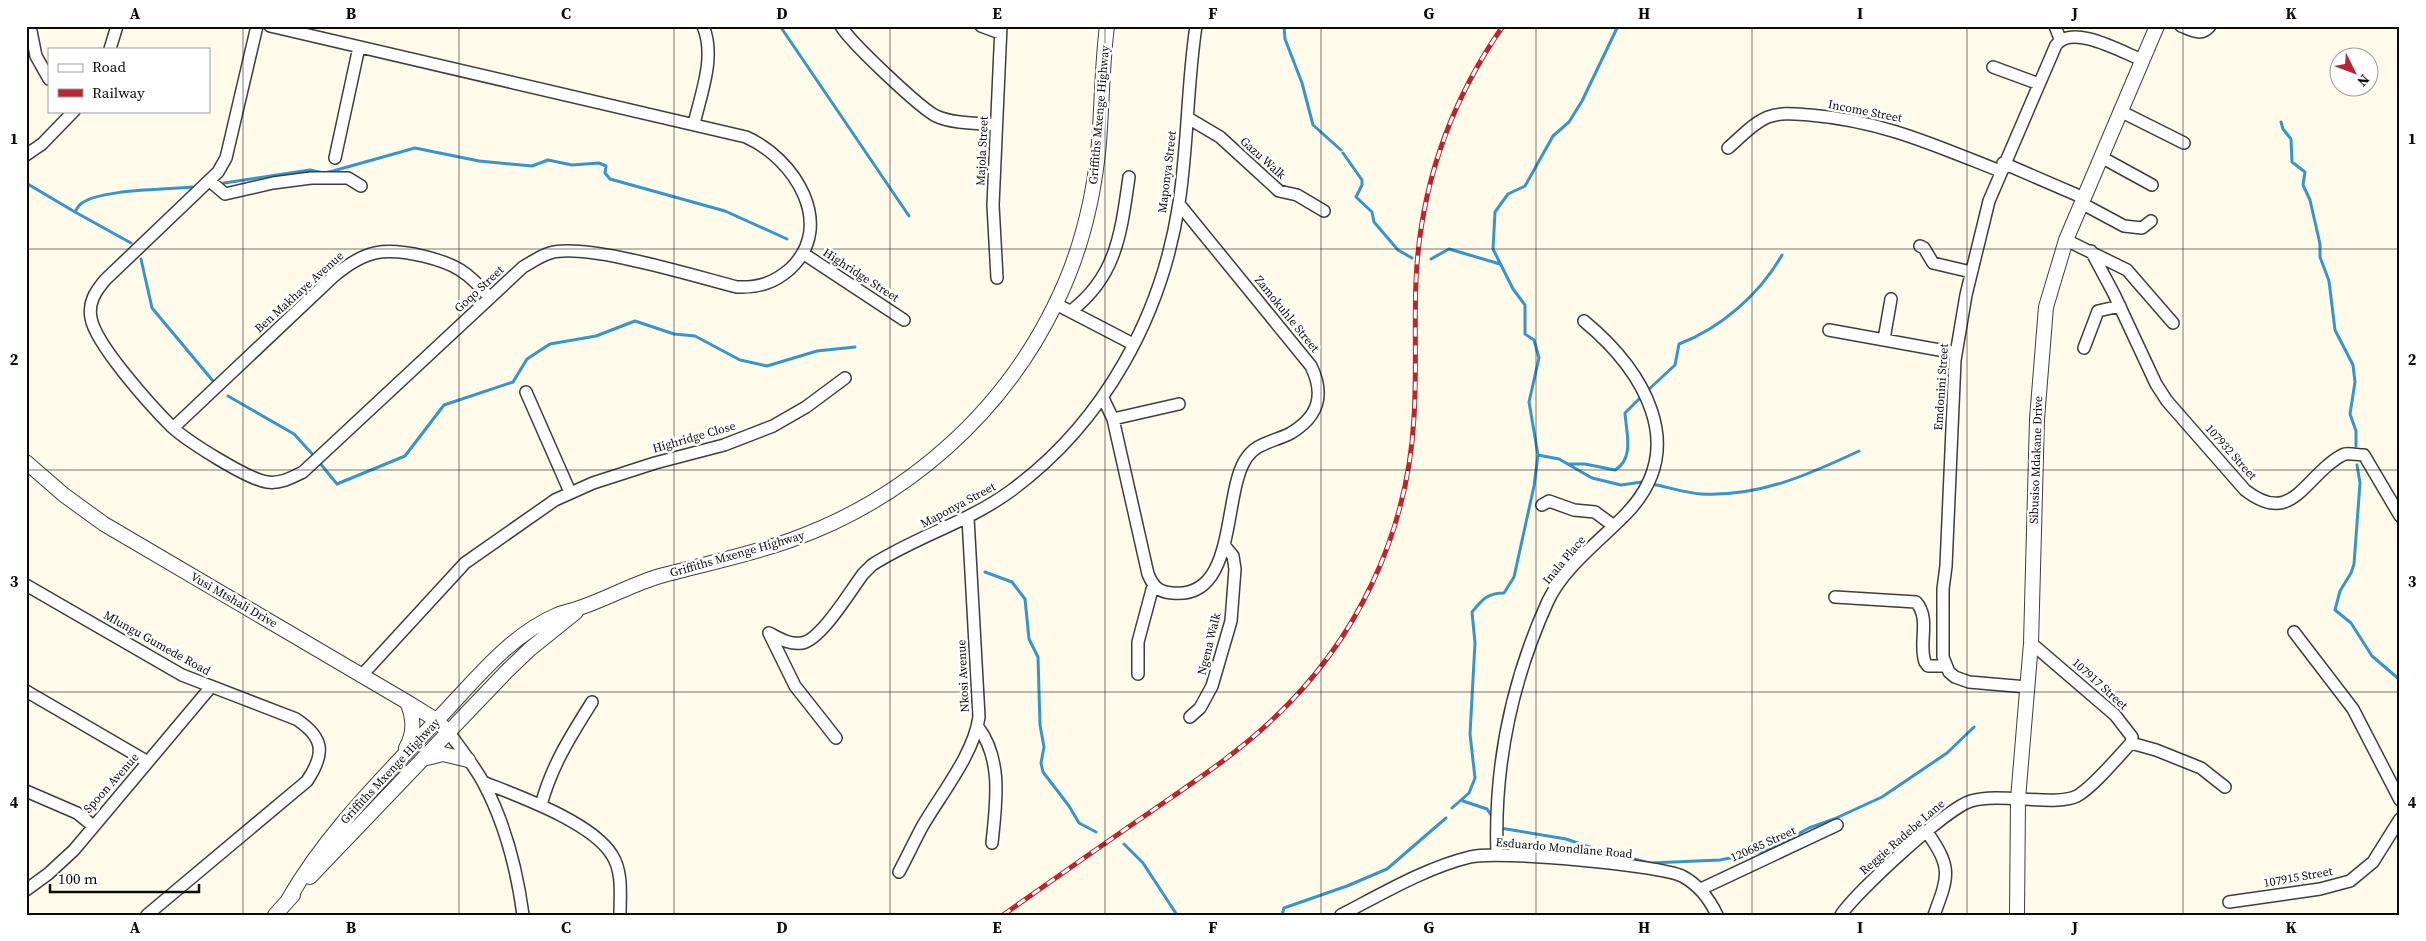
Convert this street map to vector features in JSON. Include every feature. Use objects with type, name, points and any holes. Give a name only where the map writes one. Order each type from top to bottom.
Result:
[{"type":"street","points":[[30,26],[36,56],[48,77]]},
{"type":"street","points":[[110,48],[117,26]]},
{"type":"street","name":"Goqo Street","points":[[257,26],[226,158],[218,172],[105,280],[97,290],[90,305],[90,317],[98,338],[173,428],[256,479],[277,482],[291,479],[318,460],[523,267],[544,256],[560,251],[602,254],[737,287],[748,288],[772,282],[784,274],[804,254]]},
{"type":"street","points":[[270,26],[728,131],[761,144],[789,168],[796,179],[808,210],[809,225],[804,254]]},
{"type":"street","points":[[694,124],[708,67],[708,43],[703,26]]},
{"type":"street","points":[[841,26],[853,43],[935,115],[956,121],[996,125]]},
{"type":"street","points":[[981,26],[1001,30]]},
{"type":"street","name":"Griffiths Mxenge Highway","points":[[288,900],[323,846],[350,813],[484,670],[519,639],[558,615],[656,577],[789,541],[821,529],[877,500],[936,457],[962,434],[988,406],[1024,360],[1056,304],[1080,240],[1092,186],[1099,142],[1107,26]]},
{"type":"street","name":"Maponya Street","points":[[836,738],[795,686],[769,633],[787,642],[796,644],[812,639],[872,565],[989,506],[1030,476],[1056,453],[1103,398],[1151,310],[1165,269],[1179,204],[1196,26]]},
{"type":"street","points":[[2055,26],[2060,39],[2074,36],[2088,38],[2142,60]]},
{"type":"street","name":"Sibusiso Mdakane Drive","points":[[2017,915],[2020,799],[2030,643],[2037,419],[2042,338],[2046,307],[2066,240],[2157,26]]},
{"type":"street","points":[[2181,26],[2200,33],[2205,32],[2210,26]]},
{"type":"street","name":"Majola Street","points":[[997,278],[993,205],[1001,30]]},
{"type":"street","name":"Emdonini Street","points":[[1945,666],[1943,657],[1943,589],[1956,353],[1983,219],[2002,167],[2060,39]]},
{"type":"street","points":[[335,158],[359,47]]},
{"type":"street","points":[[1993,67],[2039,84]]},
{"type":"street","points":[[2120,111],[2184,143]]},
{"type":"street","points":[[26,156],[42,144],[73,112]]},
{"type":"street","name":"Income Street","points":[[1728,148],[1757,123],[1768,117],[1789,114],[1869,123],[1904,132],[2002,167],[2082,200],[2124,226],[2142,228],[2151,220]]},
{"type":"street","name":"Gazu Walk","points":[[1188,118],[1220,137],[1279,191],[1297,195],[1324,211]]},
{"type":"street","points":[[2101,158],[2152,184]]},
{"type":"street","points":[[1071,311],[1093,291],[1109,267],[1122,222],[1129,177]]},
{"type":"street","points":[[210,181],[225,194],[273,183],[311,178],[348,178],[361,186]]},
{"type":"street","name":"Zamokuhle Street","points":[[1153,586],[1163,592],[1174,594],[1198,590],[1206,585],[1216,570],[1224,545],[1238,476],[1247,457],[1252,450],[1266,441],[1289,434],[1313,415],[1318,399],[1318,384],[1311,366],[1179,204]]},
{"type":"street","points":[[2066,240],[2121,266],[2134,276],[2173,323]]},
{"type":"street","points":[[1920,246],[1933,263],[1971,272]]},
{"type":"street","name":"Ben Makhaye Avenue","points":[[173,428],[334,276],[346,266],[368,254],[393,250],[447,262],[468,273],[490,298]]},
{"type":"street","name":"107932 Street","points":[[2091,251],[2120,306],[2156,384],[2167,401],[2239,483],[2254,496],[2271,504],[2289,501],[2300,494],[2336,459],[2345,454],[2364,454],[2400,516]]},
{"type":"street","name":"Highridge Street","points":[[804,254],[904,320]]},
{"type":"street","points":[[1884,339],[1891,299]]},
{"type":"street","points":[[1056,304],[1134,344]]},
{"type":"street","points":[[2084,348],[2098,311],[2120,306]]},
{"type":"street","name":"Inala Place","points":[[1497,854],[1496,813],[1510,710],[1528,648],[1556,588],[1641,496],[1656,467],[1658,438],[1650,404],[1637,380],[1620,356],[1584,321]]},
{"type":"street","points":[[1829,330],[1956,353]]},
{"type":"street","name":"Highridge Close","points":[[362,675],[465,563],[532,515],[570,492],[654,463],[724,445],[773,426],[806,407],[845,378]]},
{"type":"street","points":[[526,392],[570,492]]},
{"type":"street","points":[[1103,398],[1113,420],[1148,574],[1153,586],[1138,642],[1138,674]]},
{"type":"street","points":[[1113,420],[1179,404]]},
{"type":"street","name":"Vusi Mtshali Drive","points":[[26,462],[64,495],[104,524],[407,702],[437,721],[448,731]]},
{"type":"street","points":[[1542,505],[1549,501],[1574,510],[1595,512],[1614,526]]},
{"type":"street","name":"Nkosi Avenue","points":[[899,872],[922,827],[960,764],[978,727],[979,716],[968,518]]},
{"type":"street","name":"Ngena Walk","points":[[1190,717],[1200,708],[1212,686],[1230,621],[1235,569],[1233,556],[1224,545]]},
{"type":"street","name":"Mlungu Gumede Road","points":[[26,585],[182,675],[210,688],[285,714],[305,725],[318,739],[320,749],[319,760],[306,781],[147,915]]},
{"type":"street","points":[[1835,597],[1916,602],[1922,609],[1924,618],[1925,662],[1928,666],[1945,666],[1955,677],[1969,682],[2027,687]]},
{"type":"street","name":"Griffiths Mxenge Highway","points":[[275,915],[448,731],[530,649],[582,607]]},
{"type":"street","points":[[2294,632],[2353,709],[2400,800]]},
{"type":"street","name":"107917 Street","points":[[2030,643],[2115,715],[2132,737],[2131,743]]},
{"type":"street","name":"Spoon Avenue","points":[[26,890],[60,864],[210,688]]},
{"type":"street","points":[[26,691],[148,762]]},
{"type":"street","points":[[395,766],[407,747],[413,730],[412,712],[407,702]]},
{"type":"street","points":[[541,805],[558,756],[592,702]]},
{"type":"street","points":[[978,727],[989,744],[994,762],[996,794],[992,843]]},
{"type":"street","points":[[448,731],[483,782],[510,853],[520,889],[523,915]]},
{"type":"street","points":[[2131,743],[2156,750],[2201,768],[2224,787]]},
{"type":"street","name":"Reggie Radebe Lane","points":[[1840,915],[1860,892],[1958,807],[1980,798],[2068,799],[2075,796],[2131,743]]},
{"type":"street","points":[[420,760],[443,754],[468,760]]},
{"type":"street","points":[[483,782],[541,805],[596,838],[612,855],[619,875],[620,915]]},
{"type":"street","points":[[26,791],[77,813],[92,825]]},
{"type":"street","name":"107915 Street","points":[[2229,902],[2320,889],[2350,881],[2373,862],[2400,819]]},
{"type":"street","name":"120685 Street","points":[[1702,889],[1837,825]]},
{"type":"street","points":[[1927,832],[1939,849],[1946,867],[1943,892],[1934,915]]},
{"type":"street","name":"Esduardo Mondlane Road","points":[[1344,914],[1434,870],[1471,857],[1497,854],[1659,870],[1680,875],[1702,889],[1717,915]]},
{"type":"waterway","points":[[780,26],[909,216]]},
{"type":"waterway","points":[[1284,26],[1285,39],[1302,83],[1313,125],[1341,150]]},
{"type":"waterway","points":[[1452,808],[1469,793],[1475,778],[1470,734],[1475,643],[1472,612],[1485,598],[1493,594],[1504,593],[1514,577],[1534,486],[1538,455],[1529,402],[1539,358],[1534,340],[1525,334],[1525,305],[1513,289],[1493,249],[1495,212],[1508,194],[1525,186],[1553,136],[1569,122],[1582,101],[1618,26]]},
{"type":"waterway","points":[[2281,122],[2283,129],[2291,139],[2292,162],[2305,172],[2303,185],[2310,200],[2320,244],[2320,257],[2329,281],[2335,330],[2353,365],[2355,382],[2350,414],[2356,431],[2356,446]]},
{"type":"waterway","points":[[224,183],[310,170],[324,173],[415,148],[479,161],[532,166],[548,160],[572,165],[599,163],[606,166],[605,173],[610,179],[725,211],[787,239]]},
{"type":"waterway","points":[[1343,153],[1362,180],[1362,185],[1356,197],[1372,212],[1374,222],[1398,250],[1412,258]]},
{"type":"waterway","points":[[26,183],[75,212],[82,203],[91,198],[104,195],[192,187]]},
{"type":"waterway","points":[[75,212],[131,243]]},
{"type":"waterway","points":[[1431,259],[1449,249],[1500,264]]},
{"type":"waterway","points":[[1647,391],[1675,365],[1679,344],[1710,329],[1738,308],[1763,283],[1782,255]]},
{"type":"waterway","points":[[141,259],[152,308],[213,381]]},
{"type":"waterway","points":[[319,462],[337,484],[405,456],[444,405],[513,382],[527,359],[550,344],[596,336],[635,321],[674,334],[695,336],[740,360],[767,366],[817,351],[855,347]]},
{"type":"waterway","points":[[228,396],[294,434],[315,457]]},
{"type":"waterway","points":[[1568,464],[1585,464],[1615,470],[1621,465],[1625,459],[1628,444],[1625,413],[1642,396]]},
{"type":"waterway","points":[[1652,484],[1701,494],[1743,492],[1783,483],[1859,451]]},
{"type":"waterway","points":[[1538,455],[1559,459],[1592,478],[1621,485],[1642,482]]},
{"type":"waterway","points":[[2357,465],[2360,483],[2354,564],[2340,591],[2335,610],[2351,623],[2372,656],[2400,680]]},
{"type":"waterway","points":[[985,572],[1012,582],[1025,599],[1029,639],[1038,657],[1040,725],[1044,747],[1041,763],[1043,772],[1069,806],[1079,823],[1096,832]]},
{"type":"waterway","points":[[1610,853],[1650,863],[1720,860],[1769,850],[1809,828],[1882,797],[1947,753],[1974,727]]},
{"type":"waterway","points":[[1463,801],[1487,809],[1493,818]]},
{"type":"waterway","points":[[1282,915],[1284,908],[1347,886],[1387,869],[1446,818]]},
{"type":"waterway","points":[[1500,828],[1566,839],[1604,852]]},
{"type":"waterway","points":[[1124,844],[1143,863],[1177,915]]},
{"type":"railway","points":[[1003,915],[1211,770],[1242,746],[1272,720],[1302,689],[1329,656],[1353,620],[1373,582],[1389,543],[1401,502],[1410,460],[1415,400],[1416,281],[1419,246],[1431,179],[1453,116],[1484,55],[1503,26]]}]
